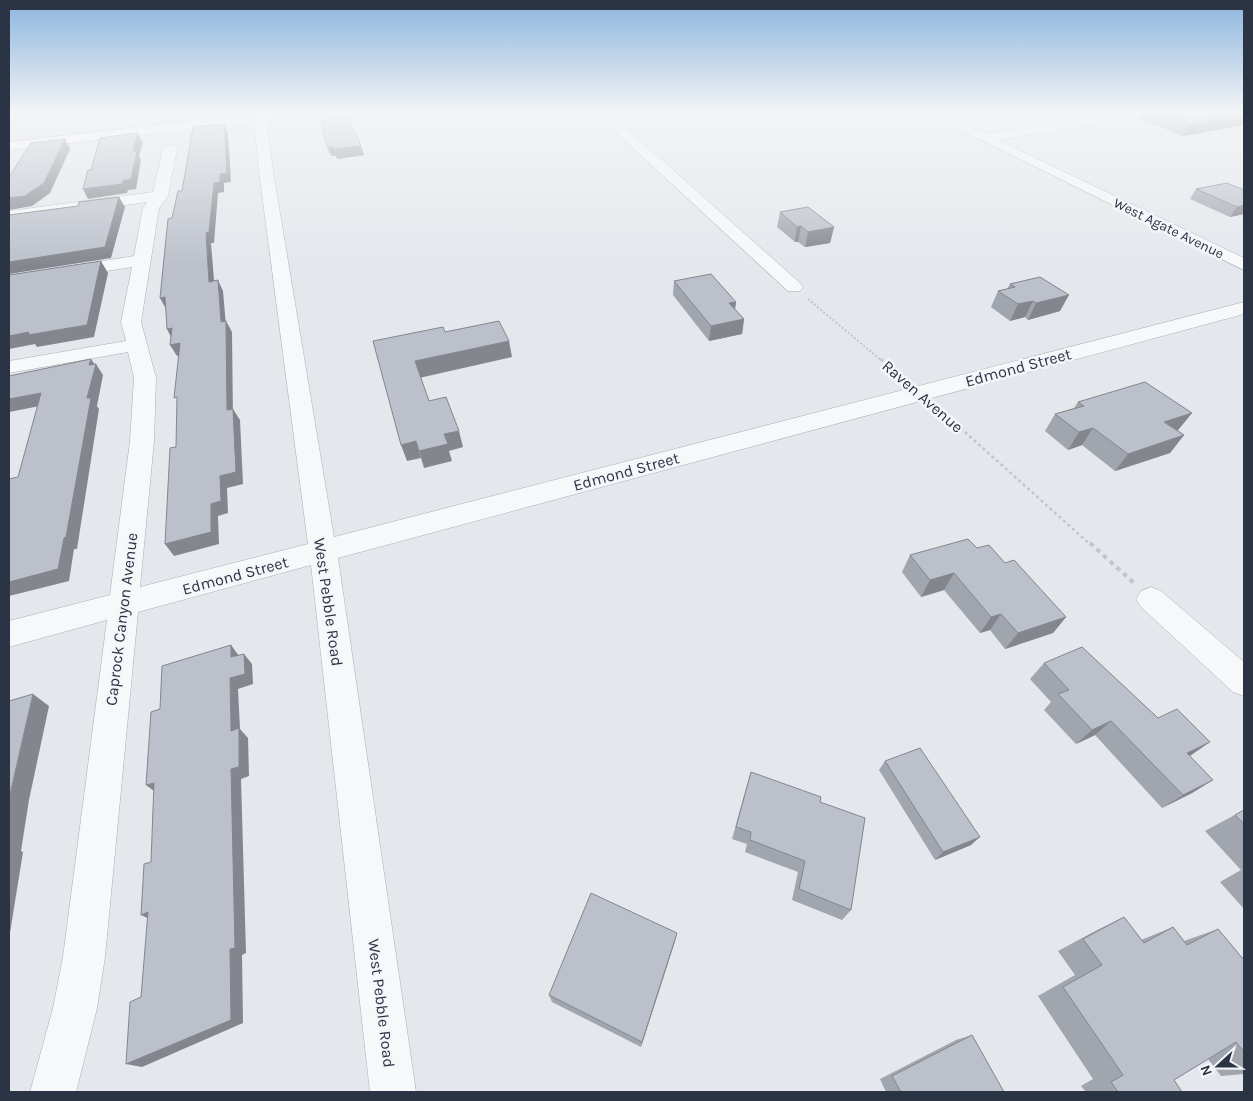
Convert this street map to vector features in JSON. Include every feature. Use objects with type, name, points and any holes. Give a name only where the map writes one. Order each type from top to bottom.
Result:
[{"type":"street","name":"Caprock Canyon Avenue","points":[[53,1092],[75,1008],[84,957],[122,604],[142,441],[145,378],[131,322],[151,208],[160,196],[167,163]]},
{"type":"street","name":"West Pebble Road","points":[[265,163],[323,552],[393,1092]]},
{"type":"street","points":[[657,163],[794,287]]},
{"type":"street","name":"West Agate Avenue","points":[[1036,163],[1244,265]]},
{"type":"street","points":[[9,216],[160,196]]},
{"type":"street","points":[[9,280],[142,260]]},
{"type":"street","name":"Edmond Street","points":[[9,634],[1244,308]]},
{"type":"street","points":[[9,367],[136,345]]},
{"type":"street","points":[[1151,599],[1244,682]]},
{"type":"path","name":"Raven Avenue","points":[[794,287],[921,393],[1151,599]]},
{"type":"building","points":[[18,163],[53,163],[44,183],[25,196],[9,198],[9,177]]},
{"type":"building","points":[[93,163],[134,163],[131,179],[123,181],[122,184],[83,189],[88,170],[91,170]]},
{"type":"building","points":[[187,163],[226,163],[227,173],[220,174],[220,182],[214,183],[209,232],[206,233],[209,282],[218,280],[221,322],[226,321],[227,410],[233,409],[236,472],[220,476],[221,501],[211,504],[211,532],[165,544],[170,448],[176,447],[177,397],[174,398],[180,343],[170,345],[172,328],[167,329],[165,297],[160,298],[168,219],[172,218],[178,191],[182,191]]},
{"type":"building","points":[[1227,183],[1244,190],[1244,205],[1237,207],[1196,189]]},
{"type":"building","points":[[119,197],[105,247],[9,262],[9,215],[78,206],[79,202]]},
{"type":"building","points":[[808,207],[834,227],[808,232],[801,226],[797,227],[780,212]]},
{"type":"building","points":[[101,261],[87,325],[28,335],[29,332],[9,336],[9,275]]},
{"type":"building","points":[[711,274],[736,302],[729,303],[744,319],[711,326],[674,281]]},
{"type":"building","points":[[1040,277],[1069,295],[1036,303],[1033,301],[1018,304],[998,291],[1015,287],[1010,284]]},
{"type":"building","points":[[499,321],[509,341],[415,361],[429,401],[446,397],[459,431],[444,434],[448,444],[419,451],[416,441],[401,445],[373,341],[443,327],[445,332]]},
{"type":"building","points":[[91,359],[89,365],[96,364],[87,398],[91,398],[66,537],[64,538],[58,569],[9,582],[9,479],[18,477],[41,393],[9,399],[9,376]]},
{"type":"building","points":[[1145,382],[1192,413],[1164,422],[1184,435],[1128,454],[1093,428],[1079,432],[1055,414],[1084,406],[1078,402]]},
{"type":"building","points":[[968,539],[977,548],[989,545],[1005,563],[1014,560],[1066,617],[1018,633],[1001,614],[991,617],[954,573],[930,580],[910,555]]},
{"type":"building","points":[[231,645],[231,657],[244,654],[245,674],[230,678],[231,731],[239,728],[239,767],[231,769],[235,948],[230,949],[231,1020],[126,1064],[130,1002],[141,997],[148,912],[141,915],[144,864],[151,862],[154,783],[146,785],[151,712],[160,709],[162,666]]},
{"type":"building","points":[[1082,647],[1158,718],[1177,709],[1210,742],[1187,753],[1213,780],[1183,795],[1111,721],[1092,730],[1058,694],[1069,690],[1044,663]]},
{"type":"building","points":[[33,694],[11,790],[9,800],[9,701]]},
{"type":"building","points":[[920,748],[980,837],[943,852],[885,761]]},
{"type":"building","points":[[751,772],[821,797],[820,802],[865,818],[851,910],[799,889],[805,861],[750,840],[751,832],[736,827]]},
{"type":"building","points":[[1244,810],[1244,824],[1235,815]]},
{"type":"building","points":[[591,893],[677,933],[642,1042],[549,995]]},
{"type":"building","points":[[1124,917],[1144,943],[1173,927],[1187,945],[1218,929],[1244,960],[1244,1052],[1236,1042],[1174,1080],[1182,1092],[1118,1092],[1111,1082],[1123,1075],[1063,987],[1102,965],[1083,939]]},
{"type":"building","points":[[972,1035],[1004,1092],[901,1092],[892,1076]]}]
